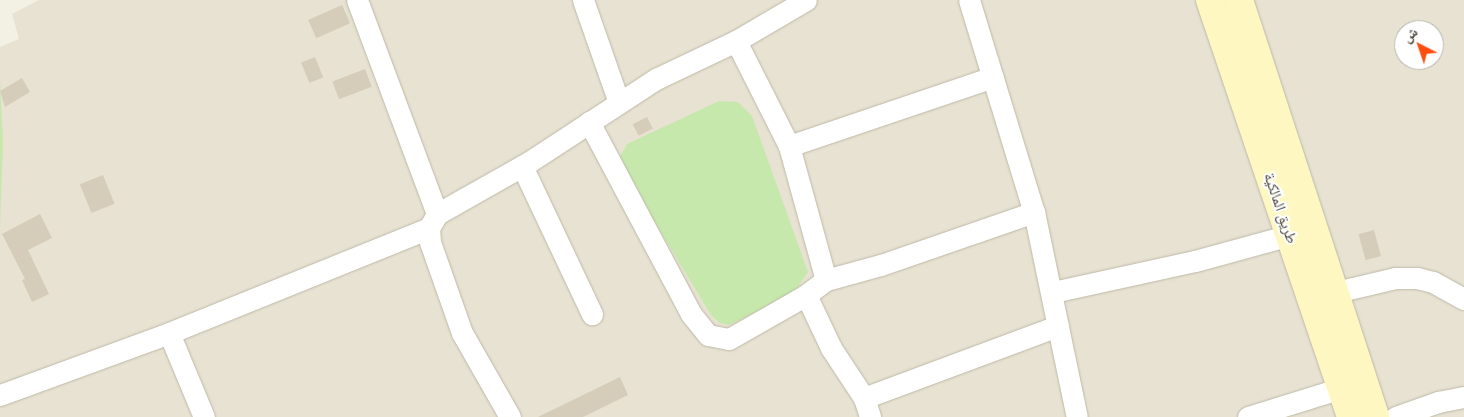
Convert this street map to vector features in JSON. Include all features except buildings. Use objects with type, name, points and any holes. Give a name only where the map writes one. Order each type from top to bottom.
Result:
[{"type":"main road","name":"طريق المالكية","points":[[1210,0],[1351,417]]},
{"type":"main road","name":"طريق المالكية","points":[[1239,0],[1336,292],[1375,417]]},
{"type":"main road","points":[[1229,58],[1256,49]]},
{"type":"street","points":[[357,0],[433,221],[430,242],[462,333],[510,417]]},
{"type":"street","points":[[583,0],[619,103]]},
{"type":"street","points":[[0,394],[169,333],[433,221],[656,79],[736,41],[806,0]]},
{"type":"street","points":[[969,0],[1034,212],[1053,292],[1058,326],[1077,417]]},
{"type":"street","points":[[736,41],[789,146],[826,280]]},
{"type":"street","points":[[789,146],[993,77]]},
{"type":"street","points":[[590,122],[691,314],[708,335],[729,339],[806,295],[826,280],[881,265],[1034,212]]},
{"type":"street","points":[[522,166],[592,314]]},
{"type":"street","points":[[1053,292],[1195,261],[1290,235]]},
{"type":"street","points":[[1336,292],[1395,278],[1417,278],[1433,282],[1464,299]]},
{"type":"street","points":[[806,295],[831,348],[867,408],[1058,326]]},
{"type":"street","points":[[169,333],[204,417]]},
{"type":"street","points":[[1248,417],[1341,388]]},
{"type":"street","points":[[1396,417],[1438,402],[1464,398]]},
{"type":"shaded area","points":[[39,0],[1464,0],[1464,417],[0,417],[0,47],[19,39],[12,14]]},
{"type":"green space","points":[[0,78],[3,143],[0,229]]},
{"type":"green space","points":[[719,101],[738,102],[752,116],[808,272],[797,288],[783,299],[729,325],[720,323],[711,315],[622,168],[620,157],[627,144]]}]
